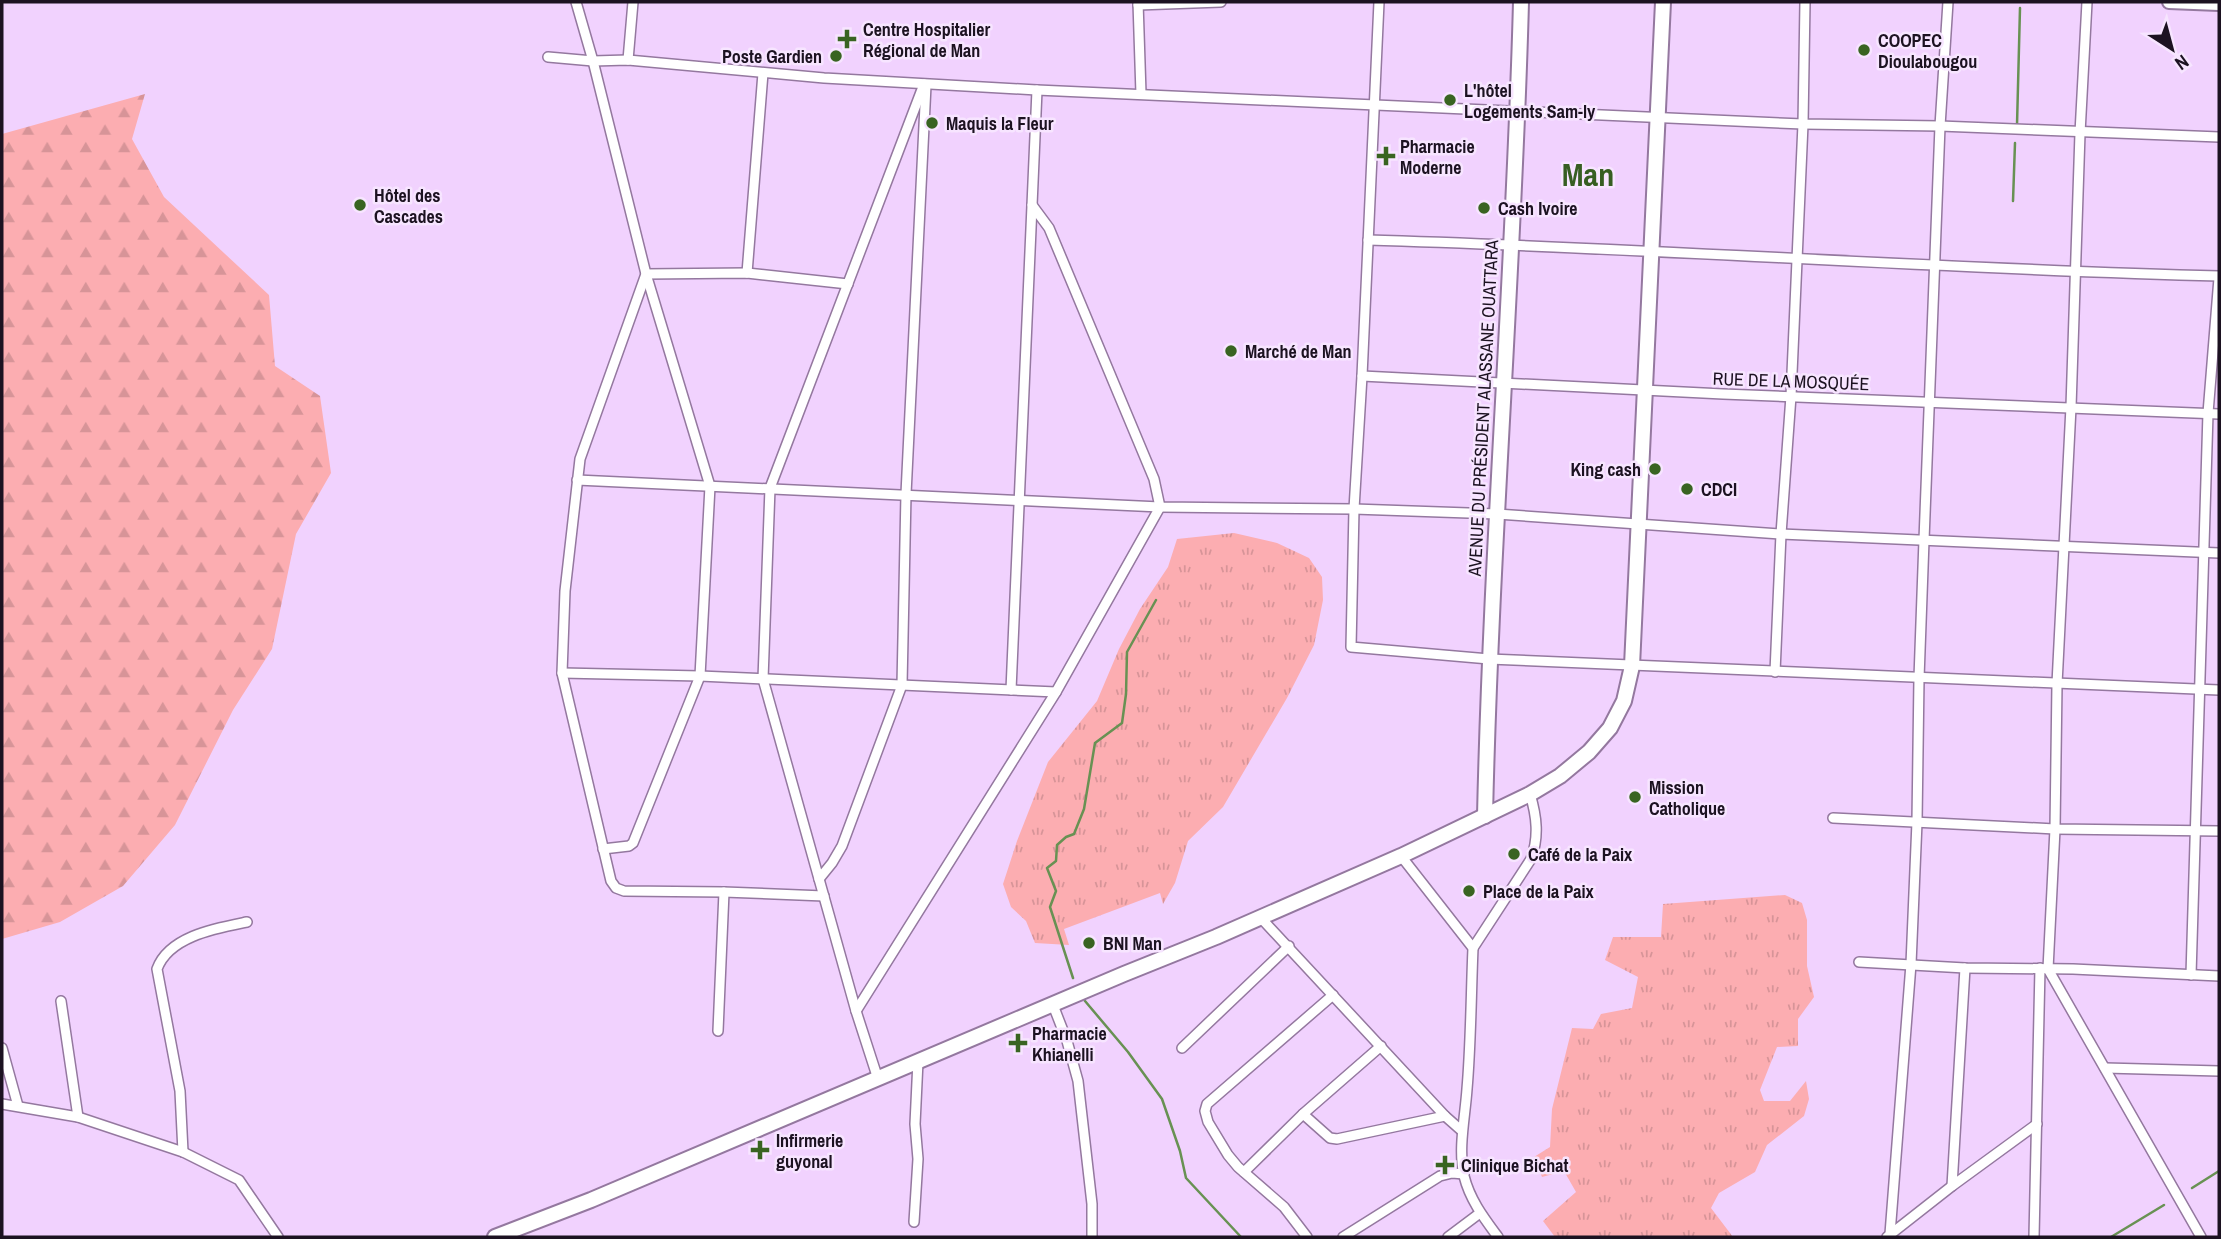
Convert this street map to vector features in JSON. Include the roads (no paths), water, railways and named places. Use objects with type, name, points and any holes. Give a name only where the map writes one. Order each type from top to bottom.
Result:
[{"type":"main road","name":"AVENUE DU PRÉSIDENT ALASSANE OUATTARA","points":[[1485,816],[1489,659],[1521,2]]},
{"type":"main road","points":[[495,1237],[591,1200],[1401,856],[1530,794],[1560,776],[1589,752],[1610,728],[1624,701],[1632,666],[1663,2]]},
{"type":"main road","points":[[2169,2],[2219,4]]},
{"type":"street","points":[[576,2],[646,274],[710,486],[700,676],[633,843],[629,846],[603,849]]},
{"type":"street","points":[[628,60],[633,2]]},
{"type":"street","points":[[1141,94],[1138,3],[1221,2]]},
{"type":"street","points":[[1379,2],[1354,509],[1351,647],[1489,659],[2219,690]]},
{"type":"street","points":[[1775,672],[1791,396],[1803,124],[1805,2]]},
{"type":"street","points":[[1888,1236],[1911,964],[1924,540],[1940,126],[1948,2]]},
{"type":"street","points":[[2034,1237],[2044,968],[2055,829],[2057,684],[2087,2]]},
{"type":"street","points":[[548,57],[593,61],[628,60],[763,73],[1037,90],[1803,124],[1940,126],[2219,137]]},
{"type":"street","points":[[747,273],[763,73]]},
{"type":"street","points":[[878,1079],[856,1011],[763,679],[770,488],[925,84]]},
{"type":"street","points":[[819,879],[842,846],[902,685],[906,494],[925,84]]},
{"type":"street","points":[[1011,690],[1037,90]]},
{"type":"street","points":[[856,1011],[1056,692],[1160,507],[1154,478],[1049,228],[1032,205]]},
{"type":"street","points":[[1368,240],[1511,244],[2219,277],[2208,413],[2191,975]]},
{"type":"street","points":[[646,274],[747,273],[848,284]]},
{"type":"street","points":[[646,274],[580,459],[565,591],[562,673],[611,881],[616,888],[624,891],[824,896]]},
{"type":"street","name":"RUE DE LA MOSQUÉE","points":[[1362,376],[2219,414]]},
{"type":"street","points":[[578,480],[1160,507],[1497,514],[1781,534],[2219,553]]},
{"type":"street","points":[[562,673],[700,676],[1056,692]]},
{"type":"street","points":[[1498,1237],[1471,1197],[1464,1174],[1462,1130],[1467,1090],[1473,948],[1531,859],[1536,844],[1536,813],[1530,794]]},
{"type":"street","points":[[1833,818],[2055,829],[2219,831]]},
{"type":"street","points":[[1401,856],[1473,948]]},
{"type":"street","points":[[718,1031],[724,892]]},
{"type":"street","points":[[1260,917],[1445,1116],[1462,1130]]},
{"type":"street","points":[[183,1152],[180,1091],[157,969],[161,959],[181,942],[212,929],[247,922]]},
{"type":"street","points":[[1182,1048],[1289,946]]},
{"type":"street","points":[[1859,962],[1965,968],[2044,968],[2219,975]]},
{"type":"street","points":[[1952,1186],[1965,968]]},
{"type":"street","points":[[2044,968],[2105,1068],[2201,1237]]},
{"type":"street","points":[[1307,1237],[1284,1207],[1228,1156],[1208,1122],[1205,1111],[1208,1104],[1333,995]]},
{"type":"street","points":[[61,1000],[78,1117]]},
{"type":"street","points":[[1053,1005],[1078,1081],[1092,1204],[1092,1237]]},
{"type":"street","points":[[1244,1172],[1303,1114],[1381,1046]]},
{"type":"street","points":[[2,1048],[18,1106]]},
{"type":"street","points":[[914,1222],[918,1159],[915,1124],[918,1061]]},
{"type":"street","points":[[2105,1068],[2219,1071]]},
{"type":"street","points":[[2,1104],[78,1117],[183,1152],[239,1180],[278,1237]]},
{"type":"street","points":[[1303,1114],[1330,1138],[1337,1139],[1445,1116]]},
{"type":"street","points":[[1888,1236],[2037,1124]]},
{"type":"street","points":[[1343,1237],[1440,1176],[1452,1172],[1464,1174]]},
{"type":"street","points":[[1448,1237],[1480,1213]]},
{"type":"waterway","points":[[2017,125],[2020,8]]},
{"type":"waterway","points":[[2013,201],[2015,143]]},
{"type":"waterway","points":[[1073,978],[1050,907],[1056,891],[1047,868],[1056,861],[1057,845],[1074,834],[1084,809],[1095,743],[1122,723],[1127,652],[1156,600]]},
{"type":"waterway","points":[[1085,1001],[1128,1052],[1162,1099],[1180,1151],[1186,1178],[1241,1237]]},
{"type":"waterway","points":[[2192,1188],[2219,1171]]},
{"type":"waterway","points":[[2111,1237],[2164,1205]]},
{"type":"place","name":"Centre Hospitalier Régional de Man","points":[[847,39]]},
{"type":"place","name":"COOPEC Dioulabougou","points":[[1864,50]]},
{"type":"place","name":"Poste Gardien","points":[[836,56]]},
{"type":"place","name":"L'hôtel Logements Sam-ly","points":[[1450,100]]},
{"type":"place","name":"Maquis la Fleur","points":[[932,123]]},
{"type":"place","name":"Pharmacie Moderne","points":[[1386,156]]},
{"type":"place","name":"Hôtel des Cascades","points":[[360,205]]},
{"type":"place","name":"Cash Ivoire","points":[[1484,208]]},
{"type":"place","name":"Marché de Man","points":[[1231,351]]},
{"type":"place","name":"King cash","points":[[1655,469]]},
{"type":"place","name":"CDCI","points":[[1687,489]]},
{"type":"place","name":"Mission Catholique","points":[[1635,797]]},
{"type":"place","name":"Café de la Paix","points":[[1514,854]]},
{"type":"place","name":"Place de la Paix","points":[[1469,891]]},
{"type":"place","name":"BNI Man","points":[[1089,943]]},
{"type":"place","name":"Pharmacie Khianelli","points":[[1018,1043]]},
{"type":"place","name":"Infirmerie guyonal","points":[[760,1150]]},
{"type":"place","name":"Clinique Bichat","points":[[1445,1165]]},
{"type":"district","name":"Man","points":[[1588,174]]}]
